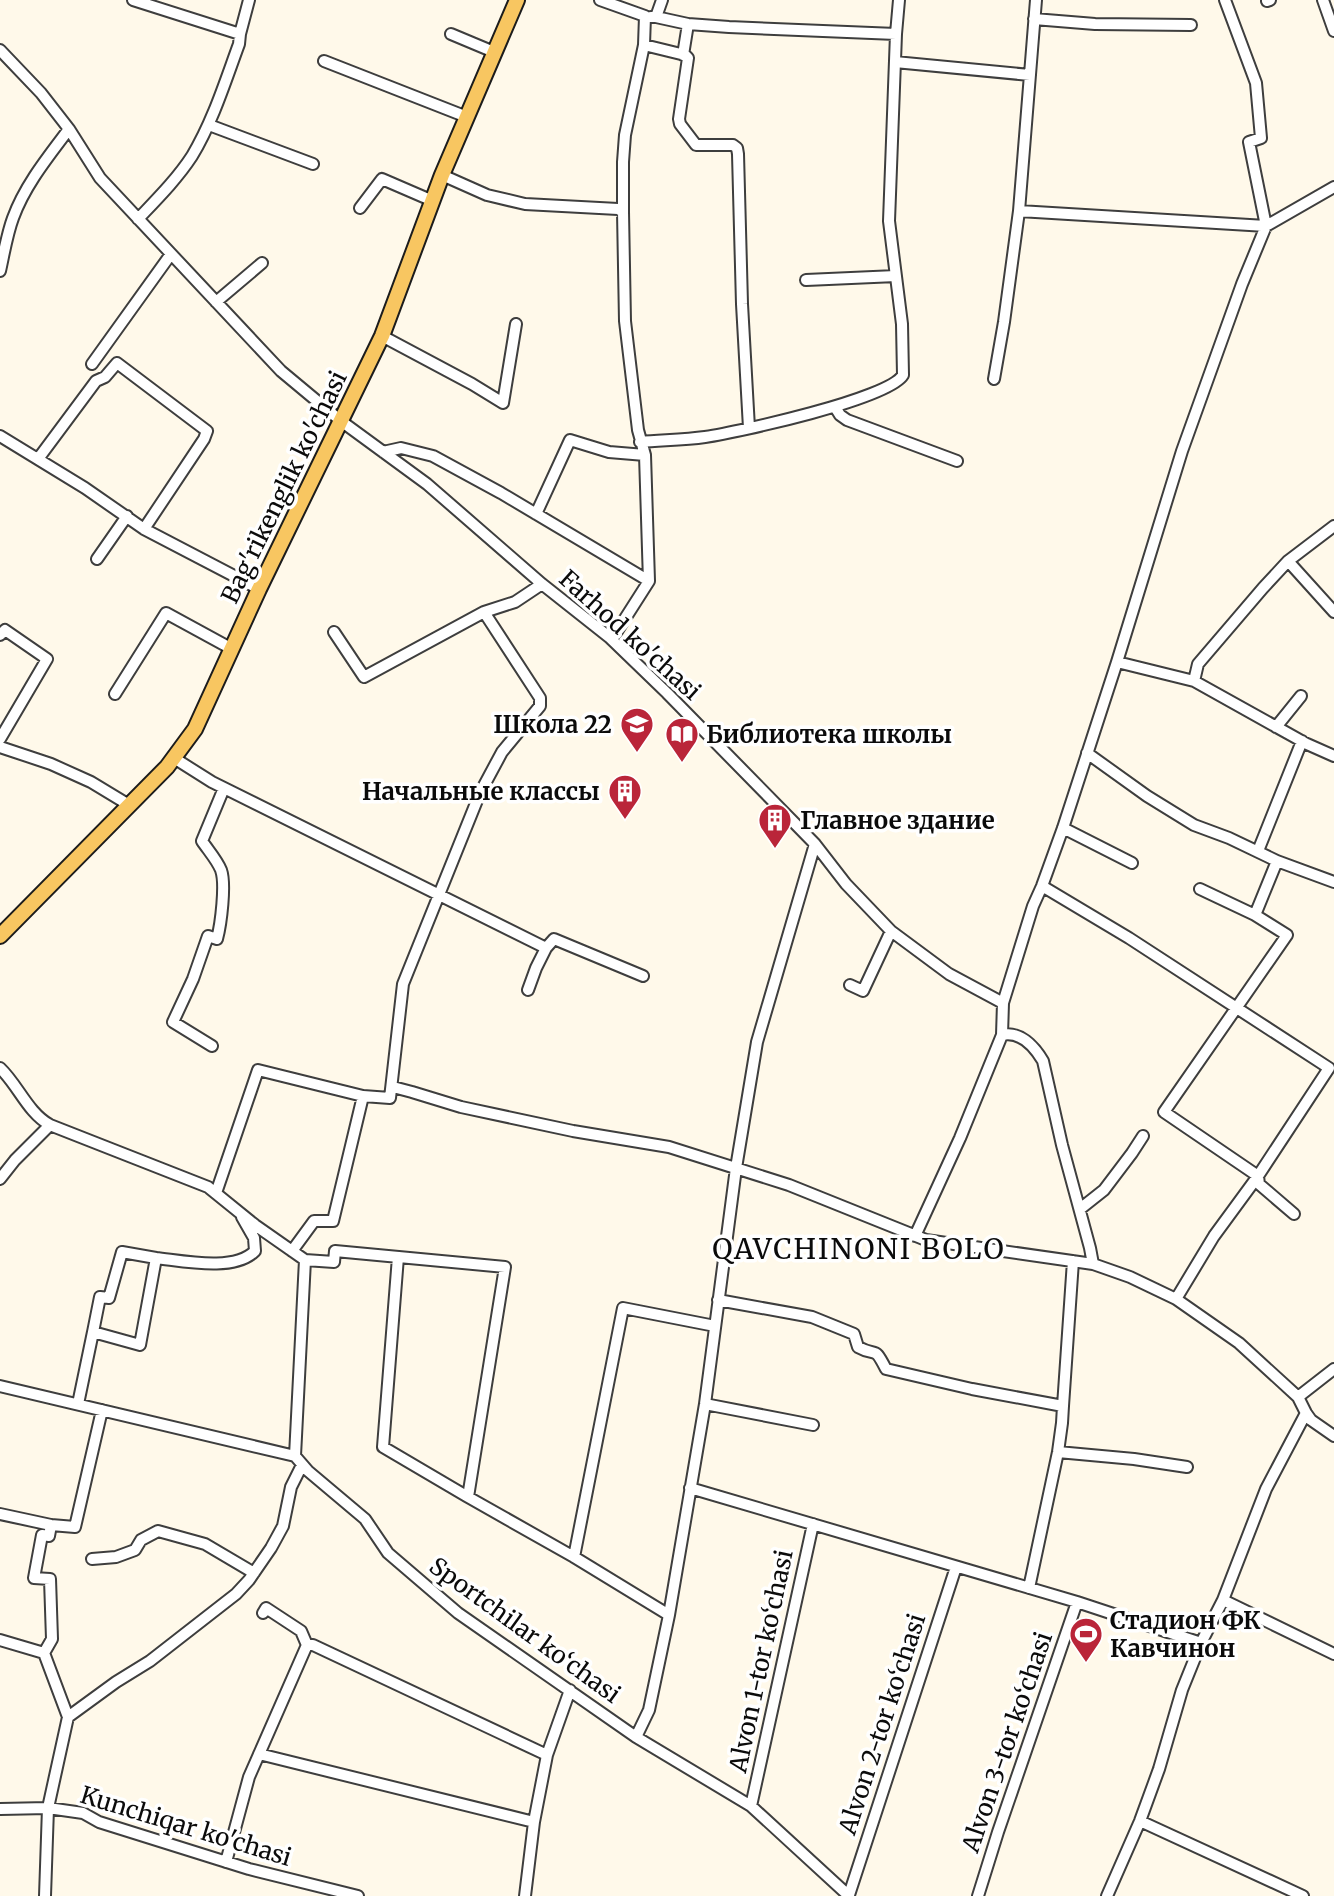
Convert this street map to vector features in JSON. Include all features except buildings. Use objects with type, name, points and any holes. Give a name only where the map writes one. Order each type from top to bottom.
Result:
[{"type":"main road","name":"Bag'rikenglik ko'chasi","points":[[0,936],[174,758],[195,729],[382,336],[442,175],[517,0]]},
{"type":"street","points":[[133,0],[240,34]]},
{"type":"street","points":[[138,219],[166,190],[191,158],[209,125],[239,44],[249,0]]},
{"type":"street","points":[[600,0],[650,17],[688,24],[789,31],[896,34]]},
{"type":"street","points":[[612,639],[649,581],[645,455],[640,442],[625,321],[622,162],[643,45],[650,17],[662,0]]},
{"type":"street","points":[[640,442],[703,437],[835,407],[896,383],[903,375],[903,344],[889,221],[899,0]]},
{"type":"street","points":[[994,379],[1019,211],[1035,0]]},
{"type":"street","points":[[915,1236],[960,1138],[1002,1035],[1003,1003],[1033,906],[1063,828],[1182,452],[1242,284],[1266,226],[1248,142],[1261,138],[1256,83],[1226,0]]},
{"type":"street","points":[[1323,0],[1334,31]]},
{"type":"street","points":[[1034,19],[1095,24],[1191,25]]},
{"type":"street","points":[[682,55],[688,24]]},
{"type":"street","points":[[451,34],[494,51]]},
{"type":"street","points":[[643,45],[688,58],[679,119],[696,145],[733,145],[737,148],[742,304],[750,428]]},
{"type":"street","name":"Farhod ko'chasi","points":[[0,50],[41,93],[69,129],[100,178],[281,371],[341,421],[427,484],[542,584],[612,639],[815,844],[846,884],[891,932],[949,974],[1003,1003]]},
{"type":"street","points":[[324,61],[467,117]]},
{"type":"street","points":[[895,62],[1030,75]]},
{"type":"street","points":[[209,125],[313,164]]},
{"type":"street","points":[[0,271],[13,217],[40,167],[69,129]]},
{"type":"street","points":[[442,175],[487,195],[525,204],[618,209],[623,212]]},
{"type":"street","points":[[360,208],[382,179],[433,201]]},
{"type":"street","points":[[1019,211],[1266,226],[1334,187]]},
{"type":"street","points":[[92,364],[171,254]]},
{"type":"street","points":[[216,302],[262,263]]},
{"type":"street","points":[[806,280],[896,276]]},
{"type":"street","points":[[382,336],[503,403],[516,324]]},
{"type":"street","points":[[38,459],[96,381],[105,377],[117,363],[207,431],[144,529]]},
{"type":"street","points":[[835,407],[847,420],[957,461]]},
{"type":"street","points":[[0,436],[86,488],[144,529],[259,590]]},
{"type":"street","points":[[536,514],[570,439],[609,452],[645,455]]},
{"type":"street","points":[[383,452],[401,448],[433,456],[649,581]]},
{"type":"street","points":[[97,559],[127,516]]},
{"type":"street","points":[[1194,681],[1198,664],[1262,588],[1288,561],[1334,526]]},
{"type":"street","points":[[1288,561],[1334,612]]},
{"type":"street","points":[[334,632],[364,677],[484,612],[515,602],[542,584]]},
{"type":"street","points":[[216,1192],[258,1070],[363,1097],[390,1098],[403,984],[480,793],[502,752],[540,706],[540,698],[484,612]]},
{"type":"street","points":[[115,694],[166,613],[232,649]]},
{"type":"street","points":[[0,635],[5,631],[47,659],[0,739]]},
{"type":"street","points":[[1117,662],[1194,681],[1334,756]]},
{"type":"street","points":[[1276,727],[1301,696]]},
{"type":"street","points":[[1258,850],[1303,741]]},
{"type":"street","points":[[0,747],[51,764],[91,782],[129,805]]},
{"type":"street","points":[[1087,752],[1147,796],[1194,825],[1334,882]]},
{"type":"street","points":[[174,758],[224,788],[546,948]]},
{"type":"street","points":[[212,1046],[173,1022],[193,979],[208,936],[217,939],[220,928],[221,871],[202,841],[224,788]]},
{"type":"street","points":[[1063,828],[1132,863]]},
{"type":"street","points":[[636,1737],[649,1710],[669,1615],[705,1404],[736,1168],[757,1042],[815,844]]},
{"type":"street","points":[[1255,915],[1277,861]]},
{"type":"street","points":[[1042,886],[1129,938],[1329,1068],[1258,1176],[1214,1236],[1176,1299]]},
{"type":"street","points":[[1200,889],[1255,915],[1287,935],[1164,1112],[1258,1176],[1259,1184],[1294,1213]]},
{"type":"street","points":[[850,985],[863,991],[891,932]]},
{"type":"street","points":[[528,990],[546,948],[554,939],[643,976]]},
{"type":"street","points":[[1002,1035],[1014,1035],[1024,1039],[1036,1049],[1043,1061],[1093,1264]]},
{"type":"street","points":[[0,1068],[11,1078],[40,1120],[208,1187],[305,1260],[334,1262],[335,1251],[505,1268],[468,1497]]},
{"type":"street","points":[[393,1087],[473,1110],[668,1147],[789,1185],[926,1240],[1093,1264],[1130,1277],[1176,1299],[1239,1343],[1298,1397],[1306,1413],[1334,1436]]},
{"type":"street","points":[[292,1251],[314,1221],[333,1221],[363,1097]]},
{"type":"street","points":[[0,1179],[50,1125]]},
{"type":"street","points":[[1080,1209],[1104,1190],[1143,1136]]},
{"type":"street","points":[[78,1404],[100,1297],[109,1298],[122,1252],[203,1263],[234,1263],[248,1258],[255,1251],[254,1238],[240,1212]]},
{"type":"street","points":[[398,1257],[383,1447],[575,1557],[669,1615]]},
{"type":"street","points":[[93,1332],[140,1345],[156,1258]]},
{"type":"street","points":[[68,1717],[150,1661],[236,1594],[271,1548],[282,1526],[298,1461],[305,1260]]},
{"type":"street","points":[[1029,1588],[1062,1423],[1073,1261]]},
{"type":"street","points":[[719,1300],[812,1317],[854,1334],[858,1347],[881,1356],[886,1370],[972,1390],[1063,1406]]},
{"type":"street","points":[[575,1557],[623,1308],[715,1326]]},
{"type":"street","points":[[1298,1397],[1334,1369]]},
{"type":"street","name":"Sportchilar ko‘chasi","points":[[0,1386],[102,1409],[298,1461],[365,1519],[388,1553],[458,1613],[636,1737],[751,1806],[849,1895]]},
{"type":"street","points":[[705,1404],[813,1425]]},
{"type":"street","points":[[0,1514],[75,1527],[102,1409]]},
{"type":"street","points":[[1107,1896],[1140,1821],[1159,1769],[1182,1689],[1223,1600],[1266,1489],[1306,1413]]},
{"type":"street","points":[[1058,1451],[1187,1467]]},
{"type":"street","points":[[690,1488],[1077,1602],[1201,1643]]},
{"type":"street","points":[[45,1896],[48,1808],[68,1717],[44,1654],[52,1639],[50,1579],[34,1578],[42,1535],[49,1536],[49,1524]]},
{"type":"street","name":"Alvon 1-tor ko‘chasi","points":[[751,1806],[813,1524]]},
{"type":"street","points":[[92,1559],[116,1557],[135,1549],[141,1540],[158,1531],[205,1544],[254,1573]]},
{"type":"street","name":"Alvon 2-tor ko‘chasi","points":[[849,1895],[956,1567]]},
{"type":"street","points":[[1223,1600],[1334,1654]]},
{"type":"street","name":"Alvon 3-tor ko‘chasi","points":[[978,1896],[1077,1602]]},
{"type":"street","points":[[226,1862],[249,1777],[307,1645],[301,1631],[266,1608],[263,1614]]},
{"type":"street","points":[[0,1640],[44,1654]]},
{"type":"street","points":[[307,1645],[313,1645],[547,1755]]},
{"type":"street","points":[[525,1896],[534,1822],[547,1755],[570,1690]]},
{"type":"street","points":[[259,1754],[534,1822]]},
{"type":"street","name":"Kunchiqar ko'chasi","points":[[0,1808],[48,1808],[83,1813],[99,1822],[226,1862],[358,1896]]},
{"type":"street","points":[[1140,1821],[1303,1896]]},
{"type":"place","name":"Школа 22","points":[[637,754]]},
{"type":"place","name":"Библиотека школы","points":[[682,764]]},
{"type":"place","name":"Начальные классы","points":[[625,821]]},
{"type":"place","name":"Главное здание","points":[[775,850]]},
{"type":"place","name":"Стадион ФК Кавчинон","points":[[1086,1664]]},
{"type":"district","name":"QAVCHINONI BOLO","points":[[859,1249]]}]
